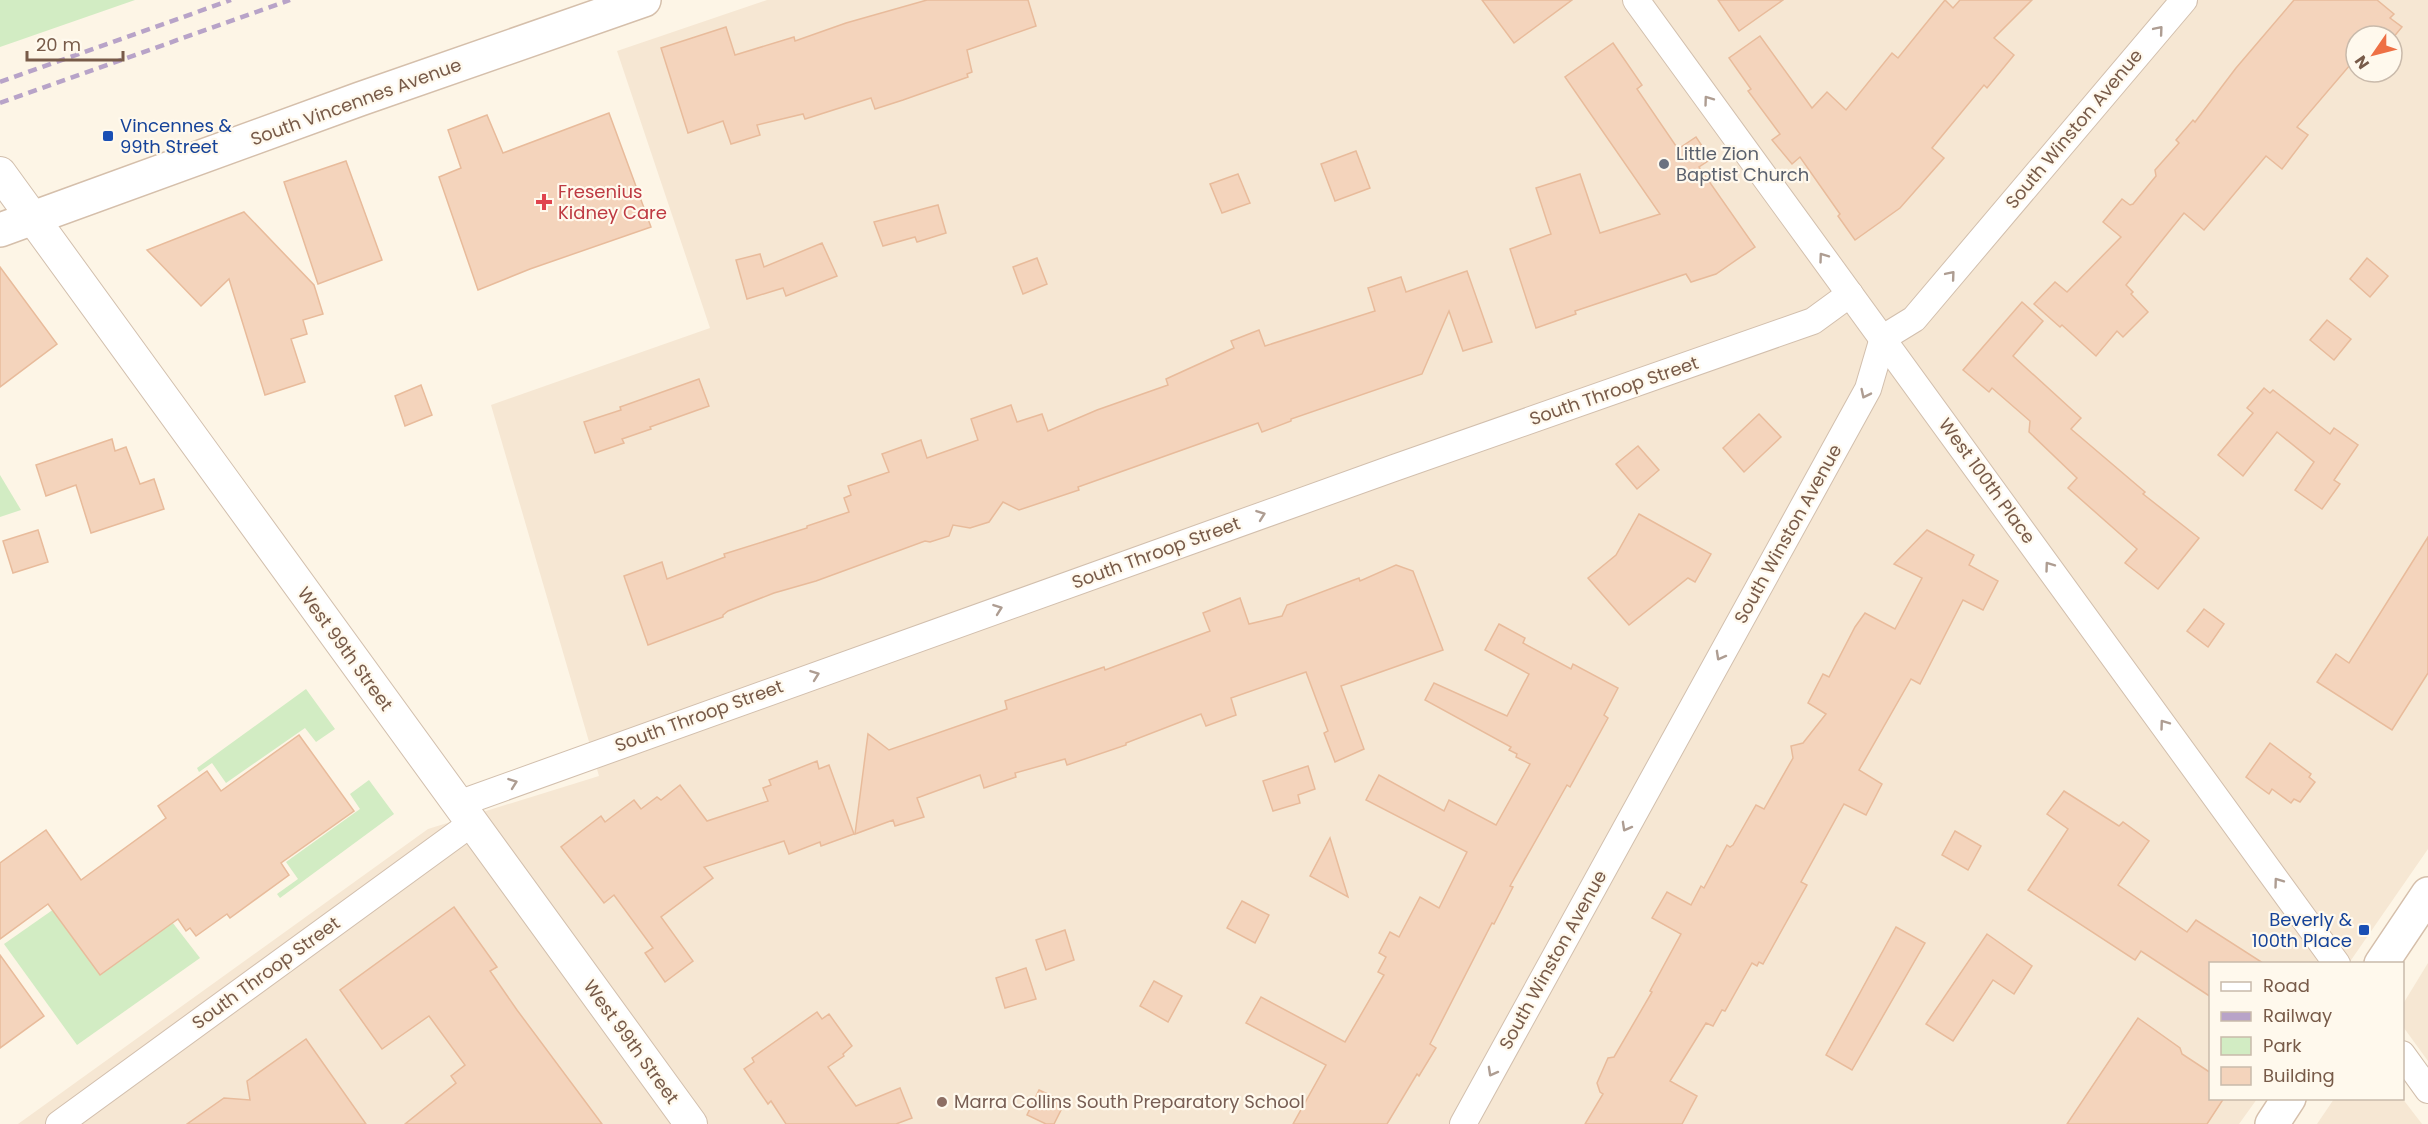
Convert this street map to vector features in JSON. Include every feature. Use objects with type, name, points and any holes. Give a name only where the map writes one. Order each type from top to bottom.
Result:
[{"type":"main road","name":"South Vincennes Avenue","points":[[0,230],[349,103],[644,0]]},
{"type":"main road","points":[[2382,962],[2428,894]]},
{"type":"main road","points":[[2272,1124],[2288,1100]]},
{"type":"street","name":"West 100th Place","points":[[1636,0],[2336,962]]},
{"type":"street","name":"South Winston Avenue","points":[[1463,1124],[1868,389],[1883,338],[1914,320],[2184,0]]},
{"type":"street","name":"West 99th Street","points":[[0,173],[691,1124]]},
{"type":"street","name":"South Throop Street","points":[[74,1120],[465,813],[1360,480],[1814,321],[1850,294]]},
{"type":"street","points":[[2404,1055],[2428,1089]]},
{"type":"shaded area","points":[[767,0],[2428,0],[2428,849],[2350,962],[2209,962],[2209,1100],[2256,1100],[2239,1124],[18,1124],[428,829],[599,776],[491,405],[710,328],[617,51]]},
{"type":"shaded area","points":[[2428,963],[2428,1061],[2404,1028],[2404,1002]]},
{"type":"shaded area","points":[[2333,1100],[2404,1100],[2422,1124],[2317,1124]]},
{"type":"green space","points":[[0,0],[135,0],[0,47]]},
{"type":"green space","points":[[0,475],[21,510],[0,517]]},
{"type":"green space","points":[[306,689],[335,729],[316,742],[305,728],[226,783],[212,763],[199,772],[197,768]]},
{"type":"green space","points":[[369,780],[394,814],[280,898],[277,894],[298,879],[286,862],[360,809],[350,794]]},
{"type":"green space","points":[[124,860],[200,958],[77,1045],[4,944]]},
{"type":"building","points":[[927,0],[1028,0],[1036,26],[967,50],[972,72],[967,74],[968,77],[875,109],[871,98],[805,119],[803,114],[757,125],[760,135],[731,144],[723,121],[688,133],[661,48],[726,27],[735,55],[794,37],[795,41],[846,23]]},
{"type":"building","points":[[1482,0],[1572,0],[1514,43]]},
{"type":"building","points":[[1718,0],[1783,0],[1739,31]]},
{"type":"building","points":[[1945,0],[1953,8],[1960,0],[2032,0],[1994,38],[2014,55],[1987,88],[1984,85],[1932,148],[1944,158],[1900,208],[1855,240],[1838,216],[1840,214],[1800,157],[1792,164],[1772,140],[1780,134],[1748,91],[1751,89],[1729,58],[1760,36],[1812,108],[1827,92],[1846,110],[1892,53],[1898,58]]},
{"type":"building","points":[[2294,0],[2377,0],[2394,14],[2390,18],[2398,24],[2344,24],[2344,72],[2297,127],[2308,135],[2282,169],[2266,156],[2204,230],[2184,213],[2126,285],[2133,292],[2131,294],[2148,312],[2123,337],[2117,331],[2096,356],[2062,325],[2060,327],[2034,304],[2055,282],[2067,292],[2121,237],[2103,222],[2122,199],[2130,205],[2133,204],[2156,176],[2155,170],[2179,143],[2176,140],[2193,120],[2195,122],[2236,68]]},
{"type":"building","points":[[1613,43],[1642,85],[1637,89],[1678,149],[1696,137],[1711,159],[1699,167],[1755,247],[1716,274],[1691,282],[1686,274],[1575,311],[1576,314],[1536,328],[1510,249],[1551,234],[1536,188],[1580,174],[1600,233],[1660,214],[1565,77]]},
{"type":"building","name":"Fresenius Kidney Care","points":[[609,113],[651,227],[530,269],[478,290],[439,177],[461,168],[448,130],[487,115],[503,153]]},
{"type":"building","points":[[1356,151],[1370,188],[1335,201],[1321,164]]},
{"type":"building","points":[[346,161],[382,260],[318,284],[284,182]]},
{"type":"building","points":[[1238,174],[1250,203],[1222,213],[1210,184]]},
{"type":"building","points":[[938,205],[946,233],[917,242],[915,237],[883,246],[874,222]]},
{"type":"building","points":[[244,212],[314,285],[323,314],[303,320],[307,334],[291,339],[305,382],[265,395],[229,279],[201,306],[147,250]]},
{"type":"building","points":[[822,243],[837,276],[786,296],[783,288],[747,299],[736,260],[760,254],[764,267]]},
{"type":"building","points":[[1037,258],[1047,284],[1023,294],[1013,267]]},
{"type":"building","points":[[2367,258],[2388,276],[2370,297],[2350,279]]},
{"type":"building","points":[[0,267],[57,344],[0,387]]},
{"type":"building","points":[[1467,271],[1492,342],[1463,351],[1449,311],[1422,374],[1291,419],[1291,421],[1262,432],[1258,423],[1019,510],[1003,502],[989,522],[970,528],[953,525],[949,536],[930,542],[925,541],[816,581],[774,593],[728,611],[723,617],[648,645],[624,576],[662,562],[667,579],[725,557],[724,554],[849,512],[844,498],[851,495],[848,486],[889,472],[882,454],[921,440],[927,458],[978,440],[971,419],[1011,405],[1017,422],[1042,414],[1048,431],[1097,410],[1168,385],[1166,379],[1234,348],[1231,341],[1259,330],[1265,346],[1375,311],[1368,288],[1401,277],[1406,292]]},
{"type":"building","points":[[2022,302],[2043,321],[2013,356],[2081,418],[2071,429],[2145,492],[2143,494],[2199,538],[2158,589],[2125,563],[2137,549],[2068,488],[2077,478],[2029,432],[2030,421],[1992,388],[1989,392],[1963,370]]},
{"type":"building","points":[[2327,320],[2351,339],[2334,360],[2310,340]]},
{"type":"building","points":[[699,379],[709,406],[650,427],[651,429],[622,439],[624,443],[595,453],[584,422]]},
{"type":"building","points":[[421,385],[432,415],[405,426],[395,396]]},
{"type":"building","points":[[2264,388],[2270,393],[2273,390],[2330,434],[2334,428],[2358,445],[2334,480],[2340,484],[2322,509],[2295,490],[2314,462],[2277,432],[2243,476],[2218,455],[2253,413],[2247,408]]},
{"type":"building","points":[[1759,414],[1781,437],[1744,472],[1723,448]]},
{"type":"building","points":[[112,439],[115,451],[126,447],[140,484],[154,479],[164,509],[91,533],[76,485],[46,496],[36,465]]},
{"type":"building","points":[[1638,446],[1659,470],[1637,489],[1616,464]]},
{"type":"building","points":[[1639,514],[1711,554],[1695,582],[1688,578],[1629,625],[1588,578],[1616,555]]},
{"type":"building","points":[[38,530],[48,562],[13,573],[3,541]]},
{"type":"building","points":[[1927,530],[1974,555],[1969,565],[1998,581],[1983,610],[1963,600],[1920,684],[1911,679],[1859,770],[1882,784],[1866,815],[1844,804],[1801,882],[1807,885],[1763,964],[1759,962],[1757,966],[1752,963],[1725,1011],[1722,1010],[1713,1026],[1706,1023],[1670,1081],[1697,1096],[1682,1124],[1585,1124],[1603,1094],[1597,1083],[1608,1058],[1614,1057],[1652,992],[1650,991],[1681,934],[1652,918],[1667,892],[1691,905],[1701,886],[1704,888],[1727,845],[1730,847],[1733,845],[1756,805],[1764,809],[1793,758],[1791,746],[1803,743],[1826,714],[1808,703],[1823,674],[1829,677],[1855,627],[1865,613],[1895,629],[1922,578],[1894,564]]},
{"type":"building","points":[[2428,537],[2428,673],[2392,730],[2317,682],[2336,654],[2349,663]]},
{"type":"building","points":[[1396,565],[1413,571],[1443,650],[1341,686],[1364,749],[1335,762],[1324,733],[1328,731],[1306,672],[1231,698],[1236,715],[1206,726],[1201,714],[1126,743],[1126,745],[1067,765],[1065,759],[1015,773],[1016,777],[984,788],[980,775],[917,798],[924,817],[895,826],[893,820],[855,834],[868,734],[889,750],[1007,709],[1005,701],[1104,667],[1105,670],[1210,631],[1203,613],[1240,598],[1249,624],[1282,616],[1287,605],[1359,578],[1360,581]]},
{"type":"building","points":[[2204,609],[2224,624],[2208,647],[2187,631]]},
{"type":"building","points":[[1499,624],[1525,638],[1523,643],[1571,669],[1573,664],[1618,688],[1604,715],[1608,718],[1570,787],[1567,785],[1510,886],[1513,887],[1430,1044],[1436,1048],[1419,1076],[1417,1074],[1387,1124],[1293,1124],[1326,1065],[1246,1023],[1261,997],[1345,1042],[1384,975],[1378,972],[1386,957],[1379,953],[1390,932],[1399,937],[1420,897],[1439,908],[1467,852],[1366,800],[1379,775],[1444,811],[1449,800],[1496,825],[1530,764],[1516,757],[1517,754],[1509,750],[1511,747],[1425,700],[1434,683],[1507,716],[1529,674],[1485,650]]},
{"type":"building","points":[[299,735],[354,811],[281,863],[289,875],[230,918],[227,914],[196,936],[190,928],[186,931],[178,919],[100,975],[48,904],[0,939],[0,863],[46,830],[81,880],[166,818],[158,806],[207,771],[221,791]]},
{"type":"building","points":[[2270,743],[2311,774],[2309,777],[2315,782],[2300,802],[2294,799],[2291,803],[2272,789],[2269,794],[2246,777]]},
{"type":"building","points":[[817,761],[819,769],[829,765],[854,834],[821,846],[820,842],[789,854],[784,841],[704,867],[713,878],[661,917],[693,961],[665,982],[645,953],[653,948],[614,895],[604,903],[561,847],[601,816],[605,822],[634,800],[641,809],[657,797],[661,800],[680,785],[707,821],[768,801],[763,788],[771,785],[769,780]]},
{"type":"building","points":[[1308,766],[1315,789],[1298,795],[1300,803],[1273,811],[1263,781]]},
{"type":"building","points":[[2064,791],[2119,826],[2123,822],[2149,841],[2118,885],[2187,932],[2196,920],[2261,962],[2209,962],[2209,996],[2141,951],[2135,960],[2028,890],[2068,829],[2047,814]]},
{"type":"building","points":[[1955,831],[1981,846],[1968,870],[1942,855]]},
{"type":"building","points":[[1330,838],[1348,897],[1310,876]]},
{"type":"building","points":[[1242,901],[1269,915],[1255,943],[1227,928]]},
{"type":"building","points":[[454,907],[497,967],[490,971],[602,1124],[405,1124],[456,1083],[451,1076],[465,1065],[429,1016],[382,1049],[340,990]]},
{"type":"building","points":[[1896,927],[1925,943],[1852,1070],[1826,1055]]},
{"type":"building","points":[[1065,930],[1074,960],[1046,970],[1036,940]]},
{"type":"building","points":[[1987,934],[2032,966],[2014,994],[1993,980],[1953,1041],[1926,1024]]},
{"type":"building","points":[[0,955],[44,1016],[0,1048]]},
{"type":"building","points":[[1026,968],[1036,999],[1005,1008],[996,978]]},
{"type":"building","points":[[1154,981],[1182,996],[1168,1022],[1140,1006]]},
{"type":"building","points":[[817,1012],[822,1019],[829,1014],[852,1046],[843,1054],[844,1056],[828,1067],[856,1106],[900,1088],[912,1118],[896,1124],[786,1124],[771,1101],[768,1104],[744,1069],[754,1062],[752,1058]]},
{"type":"building","points":[[2138,1018],[2180,1048],[2182,1054],[2209,1072],[2209,1100],[2223,1100],[2207,1124],[2067,1124]]},
{"type":"building","points":[[306,1039],[366,1124],[187,1124],[224,1098],[250,1100],[247,1081]]},
{"type":"building","points":[[1039,1090],[1065,1102],[1054,1124],[1046,1124],[1027,1115]]},
{"type":"railway","points":[[0,82],[231,0]]},
{"type":"railway","points":[[0,103],[290,0]]},
{"type":"place","name":"Vincennes & 99th Street","points":[[108,136]]},
{"type":"place","name":"Little Zion Baptist Church","points":[[1664,164]]},
{"type":"place","name":"Fresenius Kidney Care","points":[[544,202]]},
{"type":"place","name":"Beverly & 100th Place","points":[[2364,930]]},
{"type":"place","name":"Marra Collins South Preparatory School","points":[[942,1102]]}]
